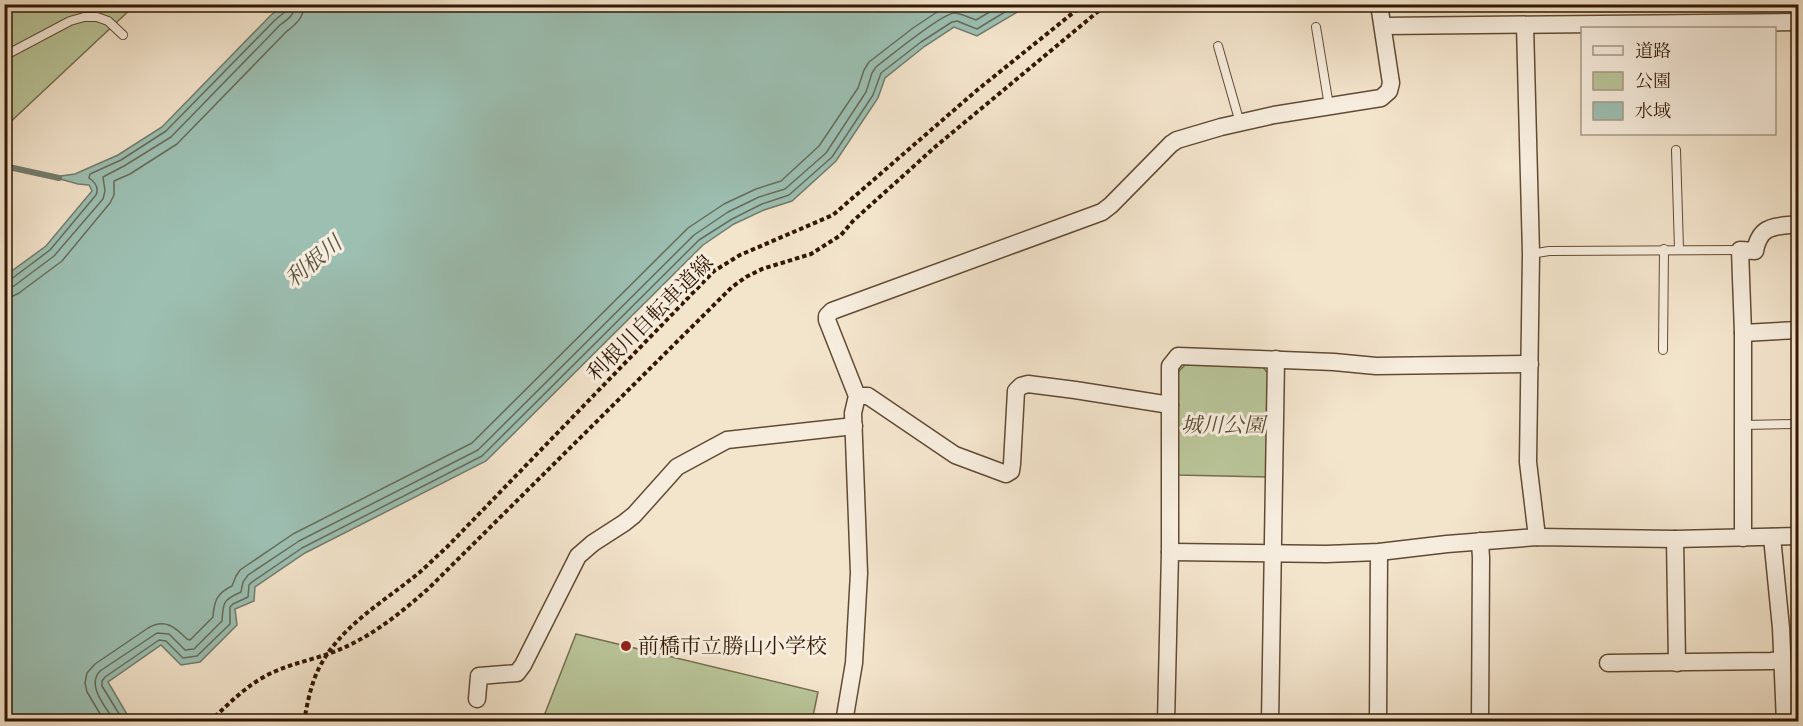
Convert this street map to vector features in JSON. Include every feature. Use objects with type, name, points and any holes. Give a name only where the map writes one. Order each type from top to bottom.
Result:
[{"type":"street","points":[[844,722],[854,663],[859,573],[853,413],[857,396],[826,320],[828,316],[832,311],[1102,212],[1177,140],[1274,115],[1381,98],[1389,90],[1391,83],[1379,4]]},
{"type":"street","points":[[1383,26],[1798,22]]},
{"type":"street","points":[[1525,25],[1531,254],[1528,462],[1537,537]]},
{"type":"street","points":[[1743,538],[1743,333],[1740,250],[1755,251],[1761,234],[1770,227],[1798,224]]},
{"type":"street","points":[[1743,333],[1798,330]]},
{"type":"street","points":[[1166,722],[1170,552],[1170,366],[1178,356],[1276,359],[1376,366],[1530,364]]},
{"type":"street","points":[[1270,722],[1276,359]]},
{"type":"street","points":[[857,396],[868,396],[955,455],[1006,474],[1011,471],[1016,391],[1021,386],[1028,384],[1170,405]]},
{"type":"street","points":[[477,699],[479,676],[517,673],[523,665],[578,556],[634,515],[677,467],[728,440],[854,426]]},
{"type":"street","points":[[1170,552],[1379,552],[1537,537],[1675,539],[1798,536]]},
{"type":"street","points":[[1772,537],[1781,628],[1785,722]]},
{"type":"street","points":[[1675,539],[1677,663]]},
{"type":"street","points":[[1480,542],[1480,722]]},
{"type":"street","points":[[1378,722],[1379,552]]},
{"type":"street","points":[[1608,663],[1782,660]]},
{"type":"lane","points":[[4,56],[84,16],[108,21],[123,35]]},
{"type":"lane","points":[[1316,27],[1329,106]]},
{"type":"lane","points":[[1218,46],[1240,123]]},
{"type":"lane","points":[[1798,133],[1798,139]]},
{"type":"lane","points":[[1676,150],[1679,249]]},
{"type":"lane","points":[[1663,350],[1664,249]]},
{"type":"lane","points":[[1531,254],[1549,251],[1740,250]]},
{"type":"lane","points":[[1743,425],[1798,424]]},
{"type":"path","name":"利根川自転車道線","points":[[304,722],[318,670],[340,637],[447,547],[714,271],[740,255],[833,215],[975,91],[1084,4]]},
{"type":"path","points":[[209,722],[239,693],[264,677],[343,648],[379,628],[406,608],[429,588],[732,287],[762,269],[811,255],[833,240],[935,147],[1107,4]]},
{"type":"green space","points":[[5,5],[135,5],[5,127]]},
{"type":"green space","name":"城川公園","points":[[1185,365],[1262,366],[1270,376],[1267,477],[1177,475],[1177,373]]},
{"type":"green space","name":"前橋市立勝山小学校","points":[[576,634],[818,692],[812,721],[542,721]]},
{"type":"water","name":"利根川","points":[[285,5],[1029,5],[977,36],[954,27],[925,46],[885,78],[878,98],[836,161],[792,201],[764,210],[734,224],[703,245],[486,461],[305,553],[255,587],[254,601],[235,609],[237,625],[200,662],[181,665],[161,645],[108,682],[131,721],[5,721],[5,276],[46,246],[92,191],[89,185],[53,177],[75,174],[118,155],[162,127],[271,15]]},
{"type":"waterway","points":[[4,166],[59,178]]},
{"type":"place","name":"前橋市立勝山小学校","points":[[626,646]]}]
